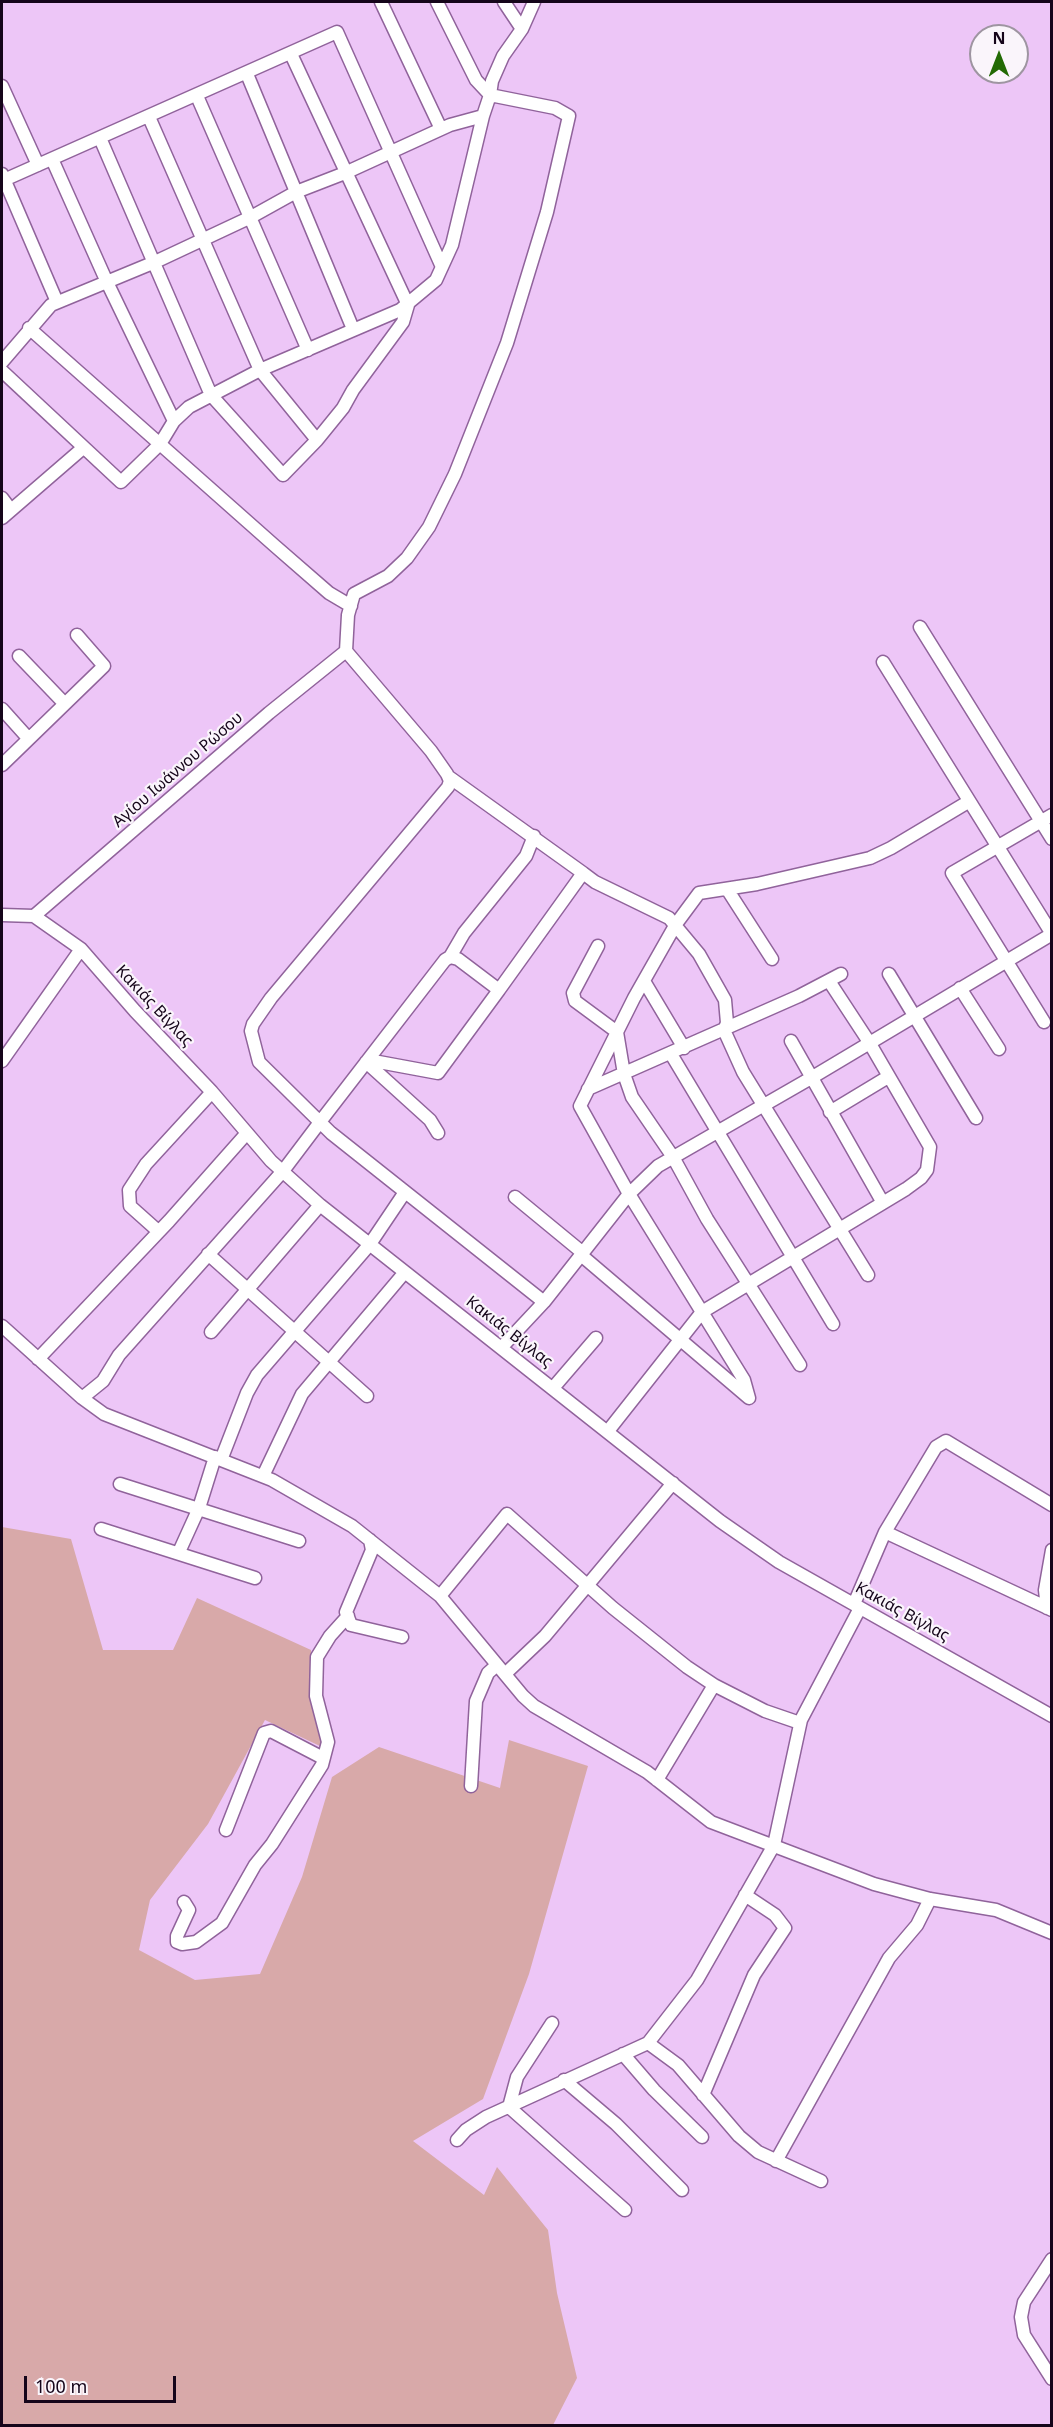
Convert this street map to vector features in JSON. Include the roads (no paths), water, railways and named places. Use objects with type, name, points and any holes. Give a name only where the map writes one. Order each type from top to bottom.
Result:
[{"type":"street","points":[[381,2],[441,129]]},
{"type":"street","points":[[437,2],[476,80],[490,95],[555,108],[568,116],[547,212],[507,343],[455,474],[429,527],[407,558],[388,576],[354,594],[345,642],[346,651],[431,751],[448,777],[534,836],[595,882],[662,913],[676,924],[699,954],[725,1000],[728,1016],[724,1030],[743,1072],[868,1275]]},
{"type":"street","points":[[504,2],[522,29]]},
{"type":"street","points":[[2,371],[121,482],[160,444],[174,421],[189,407],[260,370],[408,305],[436,280],[452,245],[492,81],[503,56],[522,29],[534,2]]},
{"type":"street","points":[[57,302],[3,177],[38,165],[198,96],[337,32],[442,267]]},
{"type":"street","points":[[100,138],[211,395],[282,475],[317,440],[343,408],[353,390],[403,322],[408,305],[291,54]]},
{"type":"street","points":[[247,74],[353,329]]},
{"type":"street","points":[[2,86],[38,165]]},
{"type":"street","points":[[198,96],[308,350]]},
{"type":"street","points":[[2,362],[28,328],[57,302],[106,280],[155,262],[250,217],[296,192],[345,173],[441,129],[483,116]]},
{"type":"street","points":[[149,117],[260,370],[317,440]]},
{"type":"street","points":[[52,159],[106,280],[174,421]]},
{"type":"street","points":[[28,328],[329,593],[351,606]]},
{"type":"street","points":[[2,498],[6,514],[83,448]]},
{"type":"street","points":[[920,627],[1046,818],[1052,839]]},
{"type":"street","points":[[2,765],[104,666],[77,635]]},
{"type":"street","name":"Αγίου Ιωάννου Ρώσου","points":[[34,916],[269,713],[346,651]]},
{"type":"street","points":[[19,656],[64,703]]},
{"type":"street","points":[[501,1348],[544,1302],[629,1194],[658,1166],[811,1078],[1051,934],[882,662]]},
{"type":"street","points":[[2,709],[28,738]]},
{"type":"street","points":[[448,777],[448,787],[278,989],[253,1024],[251,1031],[259,1062],[320,1122],[544,1302]]},
{"type":"street","points":[[515,1197],[682,1338],[749,1398],[744,1380],[629,1194],[580,1106],[644,981],[676,924],[699,893],[870,858],[968,802]]},
{"type":"street","points":[[1044,1022],[952,873],[1046,818]]},
{"type":"street","points":[[82,1398],[103,1381],[119,1355],[282,1171],[445,960],[450,957],[464,933],[526,856],[534,836]]},
{"type":"street","points":[[367,1061],[438,1073],[583,873]]},
{"type":"street","points":[[727,889],[772,959]]},
{"type":"street","points":[[2,915],[34,916]]},
{"type":"street","name":"Κακιάς Βίγλας","points":[[34,916],[81,950],[282,1171],[320,1205],[720,1521],[779,1562],[1052,1716]]},
{"type":"street","points":[[598,946],[573,993],[574,1001],[617,1032],[624,1074],[632,1097],[673,1157],[748,1284],[800,1365]]},
{"type":"street","points":[[2,1061],[81,950]]},
{"type":"street","points":[[450,957],[458,959],[499,990]]},
{"type":"street","points":[[588,1089],[724,1030],[841,974]]},
{"type":"street","points":[[889,974],[976,1118]]},
{"type":"street","points":[[644,981],[684,1048]]},
{"type":"street","points":[[608,1431],[702,1312],[921,1178],[930,1160],[930,1147],[869,1042],[829,981]]},
{"type":"street","points":[[960,988],[999,1049]]},
{"type":"street","points":[[791,1041],[883,1203]]},
{"type":"street","points":[[671,1054],[833,1324]]},
{"type":"street","points":[[367,1061],[430,1120],[438,1133]]},
{"type":"street","points":[[830,1113],[888,1077]]},
{"type":"street","points":[[158,1232],[130,1206],[129,1190],[146,1164],[212,1092]]},
{"type":"street","points":[[38,1359],[158,1232],[247,1132]]},
{"type":"street","points":[[178,1552],[257,1375],[370,1244],[405,1192]]},
{"type":"street","points":[[211,1332],[320,1205]]},
{"type":"street","points":[[208,1254],[367,1396]]},
{"type":"street","points":[[263,1476],[302,1394],[405,1272]]},
{"type":"street","points":[[2,1326],[82,1398],[104,1414],[263,1476],[352,1526],[440,1596],[534,1706],[657,1780],[711,1822],[874,1884],[930,1899],[996,1910],[1052,1933]]},
{"type":"street","points":[[554,1388],[596,1338]]},
{"type":"street","points":[[457,2140],[476,2122],[648,2043],[697,1980],[774,1845],[800,1723],[857,1606],[885,1532],[936,1447],[946,1441],[1052,1505]]},
{"type":"street","points":[[471,1785],[476,1701],[488,1673],[501,1670],[545,1636],[673,1483]]},
{"type":"street","points":[[120,1484],[299,1541]]},
{"type":"street","points":[[440,1596],[507,1514],[648,1637],[714,1685],[765,1711],[800,1723]]},
{"type":"street","points":[[101,1529],[255,1578]]},
{"type":"street","points":[[885,1532],[1049,1609]]},
{"type":"street","points":[[370,1540],[372,1550],[346,1612],[351,1625],[402,1637]]},
{"type":"street","points":[[1049,1609],[1045,1590],[1052,1550]]},
{"type":"street","points":[[184,1902],[189,1910],[177,1935],[177,1942],[182,1944],[196,1942],[222,1923],[255,1865],[322,1765],[328,1742],[316,1696],[317,1658],[330,1636],[348,1616]]},
{"type":"street","points":[[657,1780],[714,1685]]},
{"type":"street","points":[[226,1830],[264,1733],[271,1731],[323,1758]]},
{"type":"street","points":[[703,2095],[754,1975],[785,1928],[775,1916],[745,1895]]},
{"type":"street","points":[[776,2162],[890,1958],[917,1925],[930,1899]]},
{"type":"street","points":[[509,2107],[517,2077],[552,2023]]},
{"type":"street","points":[[648,2043],[678,2065],[739,2136],[758,2152],[821,2181]]},
{"type":"street","points":[[623,2054],[654,2090],[702,2137]]},
{"type":"street","points":[[564,2080],[616,2124],[682,2190]]},
{"type":"street","points":[[509,2107],[625,2210]]},
{"type":"street","points":[[1052,2259],[1024,2302],[1021,2317],[1024,2335],[1052,2379]]}]
